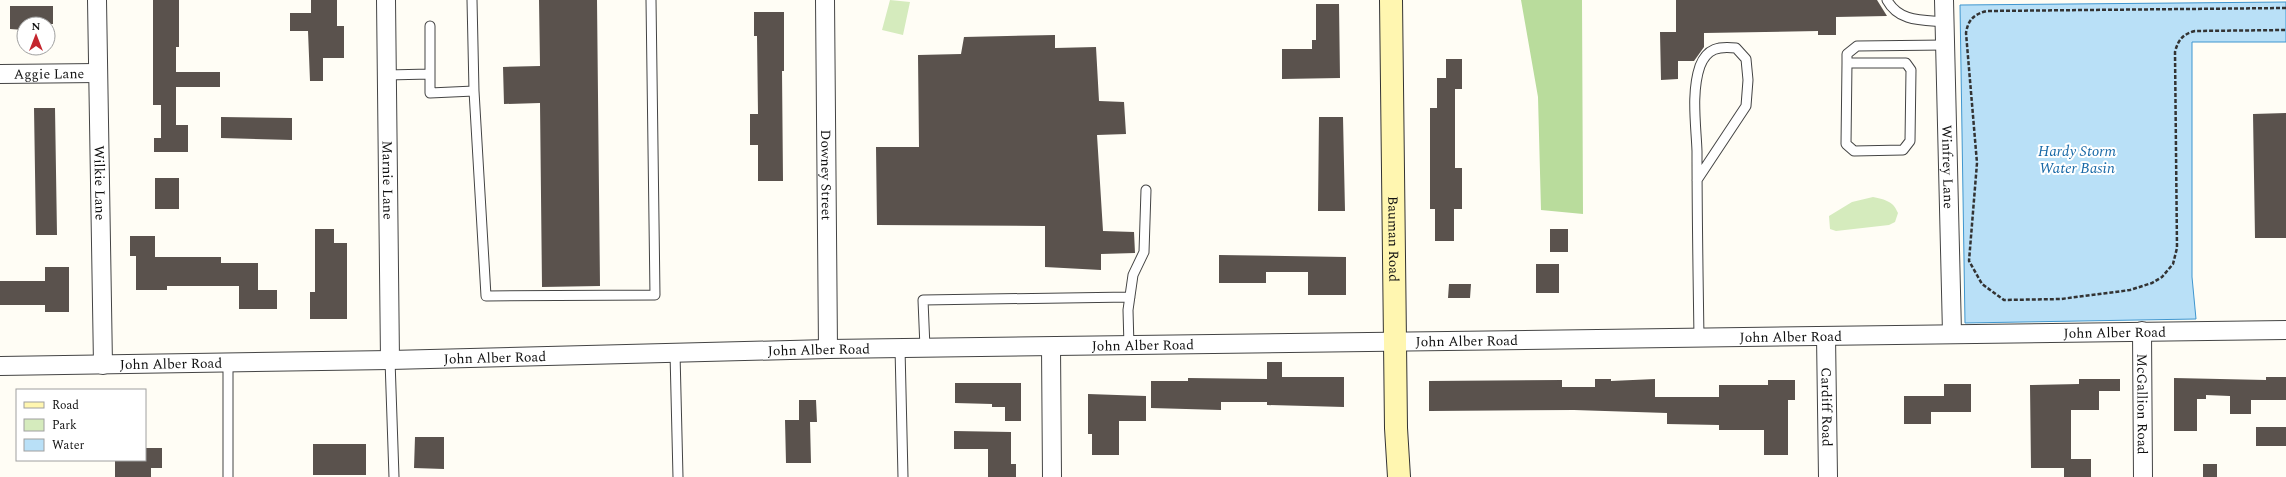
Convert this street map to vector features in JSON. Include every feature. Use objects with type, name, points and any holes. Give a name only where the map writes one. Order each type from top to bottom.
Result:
[{"type":"street","name":"Wilkie Lane","points":[[97,0],[103,365]]},
{"type":"street","name":"Marnie Lane","points":[[386,0],[390,360]]},
{"type":"street","name":"Downey Street","points":[[825,0],[828,350]]},
{"type":"street","name":"Bauman Road","points":[[1390,0],[1394,342],[1398,477]]},
{"type":"street","name":"Winfrey Lane","points":[[1944,0],[1952,333]]},
{"type":"street","name":"Aggie Lane","points":[[0,74],[98,73]]},
{"type":"street","name":"John Alber Road","points":[[0,366],[390,360],[900,348],[1129,346],[1952,333],[2286,330]]},
{"type":"street","name":"McGallion Road","points":[[2142,331],[2143,477]]},
{"type":"street","name":"Cardiff Road","points":[[1826,336],[1828,477]]},
{"type":"street","points":[[1051,347],[1052,477]]},
{"type":"lane","points":[[472,0],[474,91],[486,296],[655,294],[651,0]]},
{"type":"lane","points":[[1887,0],[1891,8],[1906,19],[1945,22]]},
{"type":"lane","points":[[430,26],[430,93],[474,91]]},
{"type":"lane","points":[[1847,63],[1906,63],[1911,70],[1910,141],[1903,150],[1854,151],[1846,144],[1847,54],[1857,46],[1945,45]]},
{"type":"lane","points":[[1697,180],[1746,106],[1748,80],[1746,59],[1736,48],[1720,46],[1711,50],[1700,66],[1696,90],[1697,180],[1699,337]]},
{"type":"lane","points":[[387,75],[430,74]]},
{"type":"lane","points":[[1129,346],[1128,310],[1133,275],[1144,252],[1146,190]]},
{"type":"lane","points":[[925,348],[923,300],[1130,297]]},
{"type":"lane","points":[[900,348],[903,477]]},
{"type":"lane","points":[[675,353],[678,477]]},
{"type":"lane","points":[[390,360],[394,477]]},
{"type":"lane","points":[[228,363],[228,477]]},
{"type":"path","points":[[2286,8],[1987,11],[1978,13],[1971,18],[1966,33],[1977,163],[1969,261],[1982,284],[2004,300],[2061,299],[2141,288],[2162,277],[2173,264],[2178,248],[2175,52],[2178,43],[2185,35],[2195,31],[2286,30]]},
{"type":"green space","points":[[890,0],[910,2],[903,35],[882,30]]},
{"type":"green space","points":[[1521,0],[1582,0],[1583,214],[1541,210],[1538,97]]},
{"type":"green space","points":[[1873,197],[1885,200],[1894,206],[1898,213],[1895,222],[1889,225],[1836,231],[1830,229],[1829,216],[1852,202]]},
{"type":"water","name":"Hardy Storm Water Basin","points":[[2286,2],[2286,42],[2192,42],[2192,277],[2196,319],[1965,323],[1960,5]]},
{"type":"building","points":[[153,0],[179,0],[179,47],[176,47],[176,72],[220,72],[220,87],[176,87],[176,125],[188,125],[188,152],[154,152],[154,138],[161,138],[161,105],[153,105]]},
{"type":"building","points":[[311,0],[337,0],[337,26],[344,26],[344,58],[323,58],[323,81],[310,81],[308,31],[290,31],[290,13],[311,13]]},
{"type":"building","points":[[539,0],[597,0],[600,286],[542,287],[540,103],[504,104],[503,67],[540,66]]},
{"type":"building","points":[[1676,0],[1877,0],[1887,16],[1836,17],[1836,35],[1818,35],[1818,31],[1704,33],[1704,47],[1694,61],[1678,61],[1678,79],[1661,80],[1660,32],[1676,32]]},
{"type":"building","points":[[1316,4],[1339,4],[1340,78],[1282,79],[1282,49],[1312,49],[1312,40],[1316,40]]},
{"type":"building","points":[[10,6],[53,6],[53,16],[16,16],[16,29],[10,29]]},
{"type":"building","points":[[754,12],[784,12],[784,71],[782,71],[783,181],[758,181],[758,145],[750,145],[750,114],[758,114],[757,36],[754,36]]},
{"type":"building","points":[[1055,35],[1055,48],[1096,47],[1099,101],[1124,102],[1126,134],[1097,135],[1103,231],[1134,232],[1135,253],[1101,254],[1101,270],[1045,267],[1045,226],[877,225],[876,147],[919,147],[918,55],[961,54],[964,37]]},
{"type":"building","points":[[1446,59],[1462,59],[1462,89],[1455,89],[1455,168],[1462,168],[1462,209],[1454,209],[1454,241],[1435,241],[1435,209],[1430,209],[1430,108],[1437,108],[1437,78],[1446,78]]},
{"type":"building","points":[[34,108],[55,108],[57,235],[36,235]]},
{"type":"building","points":[[2286,113],[2286,238],[2255,238],[2253,114]]},
{"type":"building","points":[[221,117],[292,118],[292,140],[221,138]]},
{"type":"building","points":[[1319,117],[1343,117],[1345,211],[1318,211]]},
{"type":"building","points":[[155,178],[179,178],[179,209],[155,209]]},
{"type":"building","points":[[315,229],[334,229],[334,243],[347,243],[347,319],[310,319],[310,292],[315,292]]},
{"type":"building","points":[[1550,229],[1568,229],[1568,252],[1550,252]]},
{"type":"building","points":[[130,236],[155,236],[155,257],[221,257],[221,263],[258,263],[258,290],[277,290],[277,309],[239,309],[239,286],[167,286],[167,290],[136,290],[136,256],[130,256]]},
{"type":"building","points":[[1219,255],[1346,257],[1346,295],[1308,295],[1308,272],[1266,272],[1266,283],[1219,283]]},
{"type":"building","points":[[1536,264],[1559,264],[1559,293],[1536,293]]},
{"type":"building","points":[[45,267],[69,267],[69,312],[45,312],[45,305],[0,305],[0,281],[45,281]]},
{"type":"building","points":[[1449,284],[1471,284],[1470,298],[1448,298]]},
{"type":"building","points":[[1267,362],[1282,362],[1282,377],[1344,377],[1344,407],[1267,405],[1267,402],[1221,402],[1221,410],[1151,408],[1151,381],[1188,381],[1188,378],[1267,379]]},
{"type":"building","points":[[2266,377],[2286,377],[2286,400],[2251,400],[2251,414],[2230,414],[2230,396],[2206,395],[2206,399],[2197,399],[2197,431],[2174,431],[2174,378],[2266,380]]},
{"type":"building","points":[[1595,379],[1611,379],[1611,381],[1655,379],[1655,397],[1719,397],[1719,385],[1768,385],[1768,380],[1795,380],[1795,400],[1788,400],[1788,455],[1764,455],[1764,430],[1719,430],[1719,425],[1667,424],[1667,413],[1574,410],[1429,411],[1429,381],[1562,380],[1562,387],[1595,387]]},
{"type":"building","points":[[2079,379],[2120,379],[2120,391],[2099,391],[2099,410],[2071,410],[2071,459],[2091,459],[2091,477],[2064,477],[2064,468],[2031,468],[2030,385],[2079,384]]},
{"type":"building","points":[[955,383],[1021,383],[1021,421],[1005,421],[1005,407],[992,407],[992,404],[955,403]]},
{"type":"building","points":[[1944,384],[1971,384],[1971,412],[1931,412],[1931,424],[1904,424],[1904,396],[1944,396]]},
{"type":"building","points":[[1088,394],[1146,396],[1146,421],[1119,421],[1119,455],[1092,455],[1092,434],[1088,434]]},
{"type":"building","points":[[799,400],[816,400],[817,422],[810,422],[811,463],[786,463],[785,420],[799,420]]},
{"type":"building","points":[[2256,427],[2286,427],[2286,446],[2256,446]]},
{"type":"building","points":[[954,431],[1011,432],[1011,464],[1016,464],[1016,477],[988,477],[988,449],[954,449]]},
{"type":"building","points":[[415,437],[444,437],[444,469],[414,468]]},
{"type":"building","points":[[313,444],[366,444],[366,475],[313,475]]},
{"type":"building","points":[[146,448],[162,448],[162,468],[151,468],[151,477],[115,477],[115,461],[146,461]]},
{"type":"building","points":[[2203,464],[2217,464],[2217,477],[2203,477]]}]
